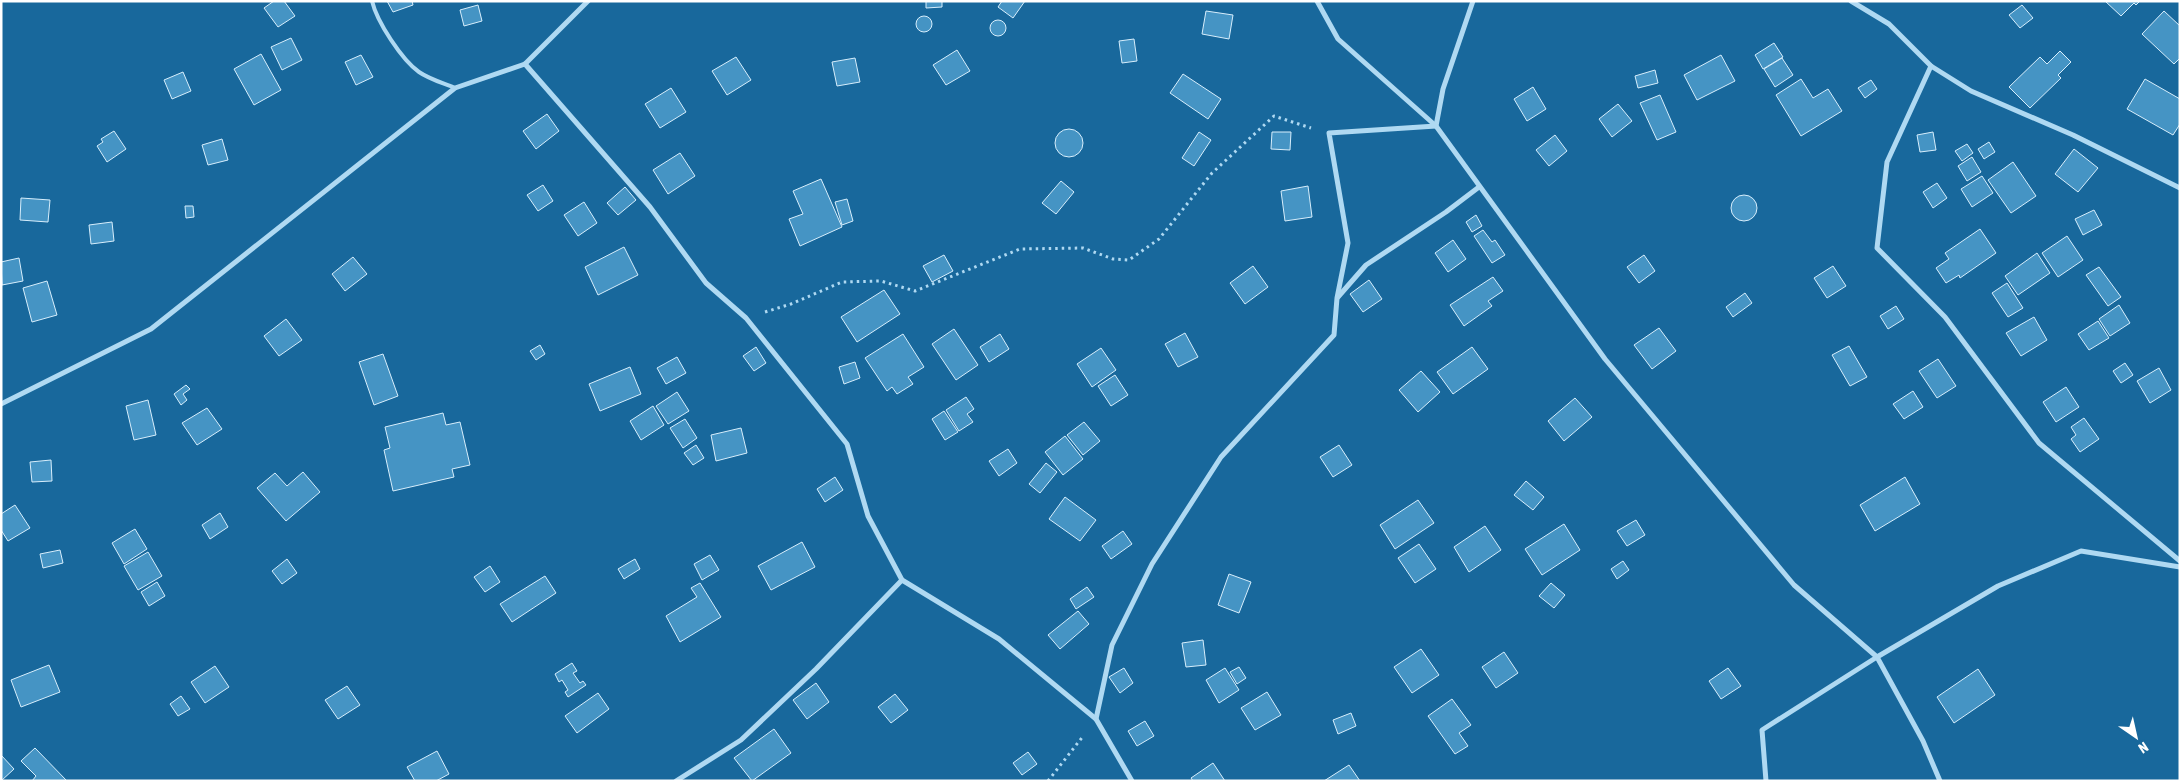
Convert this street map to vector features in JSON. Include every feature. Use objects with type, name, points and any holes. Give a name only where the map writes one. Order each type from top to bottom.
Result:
[{"type":"street","points":[[1,404],[150,329],[454,88],[526,64],[588,1]]},
{"type":"street","points":[[1318,1],[1338,40],[1436,126],[1605,359],[1787,578],[1877,657],[1923,742],[1940,781]]},
{"type":"street","points":[[1436,126],[1443,89],[1473,1]]},
{"type":"street","points":[[1851,1],[1889,24],[1931,66],[1971,91],[2072,135],[2180,188]]},
{"type":"street","points":[[526,64],[650,207],[706,283],[746,318],[847,444],[868,516],[902,580],[999,638],[1096,719],[1132,781]]},
{"type":"street","points":[[1931,66],[1887,162],[1877,248],[1945,317],[2040,443],[2180,561]]},
{"type":"street","points":[[1096,719],[1112,645],[1152,564],[1221,457],[1334,335],[1337,298],[1348,243],[1329,133],[1436,126]]},
{"type":"street","points":[[1337,298],[1366,265],[1446,212],[1479,187]]},
{"type":"street","points":[[1766,781],[1762,730],[1877,657],[1998,586],[2081,551],[2180,567]]},
{"type":"street","points":[[676,781],[741,740],[816,669],[902,580]]},
{"type":"lane","points":[[372,1],[374,10],[397,48],[419,72],[454,88]]},
{"type":"path","points":[[746,318],[792,304],[842,282],[880,281],[915,291],[1020,249],[1083,248],[1113,260],[1129,260],[1159,239],[1212,173],[1274,116],[1329,133]]},
{"type":"path","points":[[1048,781],[1096,719]]},
{"type":"building","points":[[274,1],[284,1],[295,16],[278,27],[264,8]]},
{"type":"building","points":[[387,1],[412,1],[413,5],[393,12]]},
{"type":"building","points":[[926,1],[942,1],[942,7],[926,8]]},
{"type":"building","points":[[1002,1],[1025,1],[1013,18],[998,7]]},
{"type":"building","points":[[2105,1],[2140,1],[2136,5],[2134,3],[2121,16]]},
{"type":"building","points":[[478,5],[482,21],[464,26],[460,10]]},
{"type":"building","points":[[2022,5],[2033,18],[2020,28],[2009,15]]},
{"type":"building","points":[[1206,11],[1233,15],[1229,39],[1202,34]]},
{"type":"building","points":[[2164,11],[2180,26],[2180,58],[2174,64],[2142,34]]},
{"type":"building","points":[[921,16],[927,16],[932,21],[930,30],[921,32],[916,27],[916,21]]},
{"type":"building","points":[[995,20],[1001,20],[1006,25],[1004,34],[995,36],[990,31],[990,25]]},
{"type":"building","points":[[291,38],[302,60],[282,70],[271,47]]},
{"type":"building","points":[[1134,39],[1137,61],[1122,63],[1119,41]]},
{"type":"building","points":[[1774,43],[1783,57],[1763,69],[1755,55]]},
{"type":"building","points":[[957,50],[970,71],[946,85],[933,65]]},
{"type":"building","points":[[2060,51],[2071,62],[2058,75],[2061,78],[2030,108],[2009,87],[2040,57],[2047,64]]},
{"type":"building","points":[[261,54],[281,90],[254,105],[234,69]]},
{"type":"building","points":[[361,55],[373,77],[356,85],[345,62]]},
{"type":"building","points":[[1721,55],[1735,81],[1697,100],[1684,75]]},
{"type":"building","points":[[736,57],[751,80],[727,95],[712,71]]},
{"type":"building","points":[[855,58],[860,82],[837,86],[832,62]]},
{"type":"building","points":[[1782,58],[1793,75],[1775,87],[1764,69]]},
{"type":"building","points":[[1655,70],[1658,83],[1638,88],[1635,76]]},
{"type":"building","points":[[183,72],[191,91],[172,99],[164,80]]},
{"type":"building","points":[[1183,74],[1221,99],[1208,119],[1170,93]]},
{"type":"building","points":[[1801,79],[1813,98],[1828,89],[1842,111],[1801,136],[1776,95]]},
{"type":"building","points":[[2145,79],[2180,99],[2180,124],[2173,135],[2127,109]]},
{"type":"building","points":[[1871,80],[1877,89],[1865,98],[1858,88]]},
{"type":"building","points":[[1533,87],[1546,109],[1527,121],[1514,99]]},
{"type":"building","points":[[671,88],[686,112],[660,128],[645,104]]},
{"type":"building","points":[[1660,95],[1676,132],[1657,140],[1640,103]]},
{"type":"building","points":[[1618,104],[1632,121],[1612,137],[1599,119]]},
{"type":"building","points":[[547,114],[559,131],[536,149],[523,131]]},
{"type":"building","points":[[1069,129],[1079,133],[1083,143],[1079,153],[1069,157],[1059,153],[1055,143],[1059,133]]},
{"type":"building","points":[[114,131],[126,149],[107,162],[97,146],[103,142],[101,139]]},
{"type":"building","points":[[1199,132],[1211,140],[1194,166],[1182,158]]},
{"type":"building","points":[[1272,132],[1291,132],[1290,150],[1271,149]]},
{"type":"building","points":[[1933,132],[1936,150],[1920,152],[1917,135]]},
{"type":"building","points":[[1555,135],[1567,151],[1549,166],[1536,150]]},
{"type":"building","points":[[222,139],[228,160],[208,165],[202,145]]},
{"type":"building","points":[[1989,142],[1995,152],[1984,159],[1978,149]]},
{"type":"building","points":[[1967,144],[1973,153],[1962,161],[1955,151]]},
{"type":"building","points":[[2074,149],[2098,168],[2078,192],[2055,174]]},
{"type":"building","points":[[680,153],[695,176],[668,194],[653,170]]},
{"type":"building","points":[[1972,157],[1981,172],[1967,181],[1958,166]]},
{"type":"building","points":[[2013,162],[2036,196],[2011,213],[1988,180]]},
{"type":"building","points":[[1982,176],[1993,193],[1972,207],[1961,189]]},
{"type":"building","points":[[821,179],[842,227],[800,246],[789,219],[803,214],[793,191]]},
{"type":"building","points":[[1061,181],[1074,192],[1056,214],[1042,203]]},
{"type":"building","points":[[1937,183],[1947,198],[1933,208],[1923,192]]},
{"type":"building","points":[[543,185],[553,201],[538,211],[527,195]]},
{"type":"building","points":[[1308,186],[1312,217],[1285,221],[1281,191]]},
{"type":"building","points":[[625,187],[636,200],[618,215],[607,203]]},
{"type":"building","points":[[1744,195],[1753,199],[1757,208],[1753,217],[1744,221],[1735,217],[1731,208],[1735,199]]},
{"type":"building","points":[[21,198],[50,200],[48,222],[20,220]]},
{"type":"building","points":[[847,199],[853,221],[842,225],[835,202]]},
{"type":"building","points":[[584,202],[597,223],[578,236],[564,215]]},
{"type":"building","points":[[185,206],[193,206],[194,217],[186,218]]},
{"type":"building","points":[[2094,210],[2102,225],[2083,235],[2075,219]]},
{"type":"building","points":[[1476,215],[1482,226],[1472,232],[1466,222]]},
{"type":"building","points":[[112,222],[114,241],[91,244],[89,225]]},
{"type":"building","points":[[1980,229],[1996,253],[1960,278],[1959,275],[1946,283],[1936,268],[1949,259],[1945,253]]},
{"type":"building","points":[[1483,230],[1492,242],[1495,240],[1505,255],[1492,263],[1474,236]]},
{"type":"building","points":[[2067,236],[2083,260],[2058,277],[2042,253]]},
{"type":"building","points":[[1453,240],[1466,259],[1448,272],[1435,253]]},
{"type":"building","points":[[624,247],[638,275],[598,295],[585,267]]},
{"type":"building","points":[[2037,253],[2050,273],[2018,295],[2005,276]]},
{"type":"building","points":[[944,255],[953,271],[932,282],[923,266]]},
{"type":"building","points":[[1644,255],[1655,271],[1639,283],[1627,267]]},
{"type":"building","points":[[353,257],[367,274],[345,291],[332,274]]},
{"type":"building","points":[[19,258],[23,281],[2,285],[1,262]]},
{"type":"building","points":[[1253,266],[1268,287],[1245,304],[1230,283]]},
{"type":"building","points":[[1833,266],[1846,286],[1827,298],[1814,278]]},
{"type":"building","points":[[2099,267],[2121,297],[2108,306],[2086,275]]},
{"type":"building","points":[[1493,277],[1503,291],[1488,301],[1492,306],[1464,326],[1450,305]]},
{"type":"building","points":[[1369,280],[1382,299],[1363,312],[1350,294]]},
{"type":"building","points":[[47,281],[57,315],[32,322],[23,288]]},
{"type":"building","points":[[2007,283],[2023,308],[2008,317],[1992,293]]},
{"type":"building","points":[[884,290],[900,314],[857,342],[841,317]]},
{"type":"building","points":[[1745,293],[1752,303],[1733,317],[1726,307]]},
{"type":"building","points":[[2119,305],[2130,323],[2110,336],[2099,319]]},
{"type":"building","points":[[1896,306],[1904,319],[1888,329],[1880,316]]},
{"type":"building","points":[[2034,317],[2047,340],[2021,356],[2006,333]]},
{"type":"building","points":[[286,319],[302,340],[279,356],[264,336]]},
{"type":"building","points":[[2098,321],[2109,338],[2089,350],[2078,334]]},
{"type":"building","points":[[1659,328],[1676,351],[1652,369],[1634,345]]},
{"type":"building","points":[[954,329],[978,365],[956,380],[932,344]]},
{"type":"building","points":[[1185,333],[1198,357],[1178,367],[1165,344]]},
{"type":"building","points":[[903,334],[924,367],[908,377],[913,384],[897,394],[892,387],[887,391],[865,358]]},
{"type":"building","points":[[1000,334],[1009,349],[989,362],[980,347]]},
{"type":"building","points":[[540,345],[545,354],[536,360],[530,351]]},
{"type":"building","points":[[1849,346],[1867,377],[1850,386],[1832,355]]},
{"type":"building","points":[[756,347],[766,363],[754,371],[743,356]]},
{"type":"building","points":[[1472,347],[1488,369],[1453,394],[1437,372]]},
{"type":"building","points":[[1101,348],[1116,370],[1092,387],[1077,364]]},
{"type":"building","points":[[383,354],[398,396],[374,405],[359,362]]},
{"type":"building","points":[[677,357],[686,373],[666,384],[657,368]]},
{"type":"building","points":[[1938,359],[1956,386],[1937,398],[1919,371]]},
{"type":"building","points":[[855,362],[860,378],[844,384],[839,367]]},
{"type":"building","points":[[2125,363],[2133,375],[2121,383],[2113,371]]},
{"type":"building","points":[[630,367],[641,394],[600,411],[589,384]]},
{"type":"building","points":[[2159,368],[2171,390],[2150,403],[2137,381]]},
{"type":"building","points":[[1421,371],[1440,392],[1418,412],[1399,390]]},
{"type":"building","points":[[1115,375],[1128,395],[1111,406],[1098,386]]},
{"type":"building","points":[[186,385],[190,389],[183,394],[187,400],[181,405],[174,394]]},
{"type":"building","points":[[2066,387],[2079,407],[2056,422],[2043,402]]},
{"type":"building","points":[[1913,391],[1923,407],[1904,419],[1893,404]]},
{"type":"building","points":[[677,392],[689,411],[668,424],[656,406]]},
{"type":"building","points":[[966,397],[974,409],[967,414],[973,422],[959,431],[946,410]]},
{"type":"building","points":[[1575,398],[1592,417],[1564,441],[1548,421]]},
{"type":"building","points":[[148,400],[156,435],[134,440],[126,406]]},
{"type":"building","points":[[653,406],[664,425],[641,440],[630,421]]},
{"type":"building","points":[[207,408],[222,429],[197,445],[182,423]]},
{"type":"building","points":[[944,411],[958,432],[945,440],[932,419]]},
{"type":"building","points":[[443,413],[446,425],[460,422],[470,465],[452,469],[454,477],[393,491],[384,450],[390,448],[385,427]]},
{"type":"building","points":[[2084,418],[2099,439],[2080,452],[2071,439],[2076,435],[2071,427]]},
{"type":"building","points":[[685,419],[697,438],[683,448],[670,428]]},
{"type":"building","points":[[1084,422],[1100,441],[1083,455],[1067,435]]},
{"type":"building","points":[[741,428],[747,453],[716,461],[711,435]]},
{"type":"building","points":[[1065,436],[1083,459],[1063,475],[1045,452]]},
{"type":"building","points":[[696,445],[704,458],[693,465],[684,453]]},
{"type":"building","points":[[1339,445],[1352,465],[1333,477],[1320,457]]},
{"type":"building","points":[[1008,449],[1017,463],[999,476],[989,461]]},
{"type":"building","points":[[51,460],[52,481],[32,482],[30,462]]},
{"type":"building","points":[[1046,463],[1057,472],[1040,493],[1029,484]]},
{"type":"building","points":[[303,472],[320,492],[286,521],[257,488],[275,473],[287,486]]},
{"type":"building","points":[[835,477],[843,490],[825,502],[817,489]]},
{"type":"building","points":[[1905,477],[1920,504],[1875,531],[1860,505]]},
{"type":"building","points":[[1526,481],[1544,497],[1533,510],[1514,495]]},
{"type":"building","points":[[1065,497],[1096,520],[1080,541],[1049,519]]},
{"type":"building","points":[[1418,500],[1434,523],[1395,549],[1380,525]]},
{"type":"building","points":[[15,505],[30,528],[8,541],[1,530],[1,514]]},
{"type":"building","points":[[220,513],[228,527],[210,539],[202,525]]},
{"type":"building","points":[[1636,520],[1645,535],[1627,546],[1617,531]]},
{"type":"building","points":[[1564,524],[1580,550],[1542,575],[1525,549]]},
{"type":"building","points":[[1485,526],[1501,550],[1469,572],[1454,547]]},
{"type":"building","points":[[135,529],[147,549],[124,564],[112,543]]},
{"type":"building","points":[[1123,531],[1132,544],[1111,559],[1102,546]]},
{"type":"building","points":[[802,542],[815,567],[771,590],[758,566]]},
{"type":"building","points":[[1419,544],[1436,569],[1415,583],[1398,558]]},
{"type":"building","points":[[60,550],[63,563],[43,568],[40,554]]},
{"type":"building","points":[[148,552],[162,576],[138,590],[124,566]]},
{"type":"building","points":[[710,555],[719,570],[702,580],[694,564]]},
{"type":"building","points":[[287,559],[297,573],[282,584],[272,571]]},
{"type":"building","points":[[635,559],[640,569],[624,579],[618,569]]},
{"type":"building","points":[[1623,561],[1629,570],[1617,579],[1611,569]]},
{"type":"building","points":[[490,566],[500,582],[485,592],[474,577]]},
{"type":"building","points":[[1229,574],[1251,582],[1239,613],[1218,605]]},
{"type":"building","points":[[545,576],[556,593],[512,622],[500,604]]},
{"type":"building","points":[[157,582],[165,596],[149,606],[141,592]]},
{"type":"building","points":[[700,583],[721,617],[680,642],[666,616],[697,597],[691,588]]},
{"type":"building","points":[[1551,583],[1565,595],[1554,608],[1539,596]]},
{"type":"building","points":[[1087,587],[1094,597],[1076,609],[1070,599]]},
{"type":"building","points":[[1078,611],[1089,624],[1060,649],[1048,635]]},
{"type":"building","points":[[1203,640],[1206,665],[1186,667],[1182,643]]},
{"type":"building","points":[[1421,649],[1439,675],[1412,693],[1394,667]]},
{"type":"building","points":[[1504,652],[1518,673],[1496,688],[1482,667]]},
{"type":"building","points":[[572,663],[577,671],[573,673],[580,683],[583,681],[586,685],[568,697],[565,692],[568,690],[562,680],[559,682],[555,674]]},
{"type":"building","points":[[49,665],[60,692],[21,707],[11,680]]},
{"type":"building","points":[[215,666],[229,687],[205,703],[191,682]]},
{"type":"building","points":[[1239,667],[1246,678],[1237,684],[1230,672]]},
{"type":"building","points":[[1124,668],[1133,683],[1120,693],[1109,677]]},
{"type":"building","points":[[1225,668],[1239,690],[1219,703],[1206,680]]},
{"type":"building","points":[[1728,668],[1741,686],[1721,699],[1709,681]]},
{"type":"building","points":[[1978,669],[1995,695],[1954,723],[1937,697]]},
{"type":"building","points":[[816,683],[829,702],[807,719],[793,700]]},
{"type":"building","points":[[347,686],[360,705],[338,719],[325,700]]},
{"type":"building","points":[[1267,692],[1281,715],[1255,730],[1241,708]]},
{"type":"building","points":[[598,693],[609,709],[577,733],[565,716]]},
{"type":"building","points":[[895,694],[908,710],[891,723],[878,707]]},
{"type":"building","points":[[181,696],[190,709],[178,716],[170,704]]},
{"type":"building","points":[[1452,699],[1471,725],[1459,733],[1468,746],[1455,754],[1428,716]]},
{"type":"building","points":[[1351,713],[1356,726],[1338,734],[1333,720]]},
{"type":"building","points":[[1145,721],[1154,736],[1137,746],[1128,731]]},
{"type":"building","points":[[774,729],[791,753],[752,781],[734,758]]},
{"type":"building","points":[[35,748],[67,781],[32,781],[36,776],[21,761]]},
{"type":"building","points":[[437,751],[449,774],[436,781],[415,781],[407,767]]},
{"type":"building","points":[[1028,752],[1037,764],[1022,775],[1013,763]]},
{"type":"building","points":[[1,755],[14,769],[1,781]]},
{"type":"building","points":[[1213,763],[1225,781],[1193,781],[1191,778]]},
{"type":"building","points":[[1349,765],[1360,781],[1324,781]]}]
